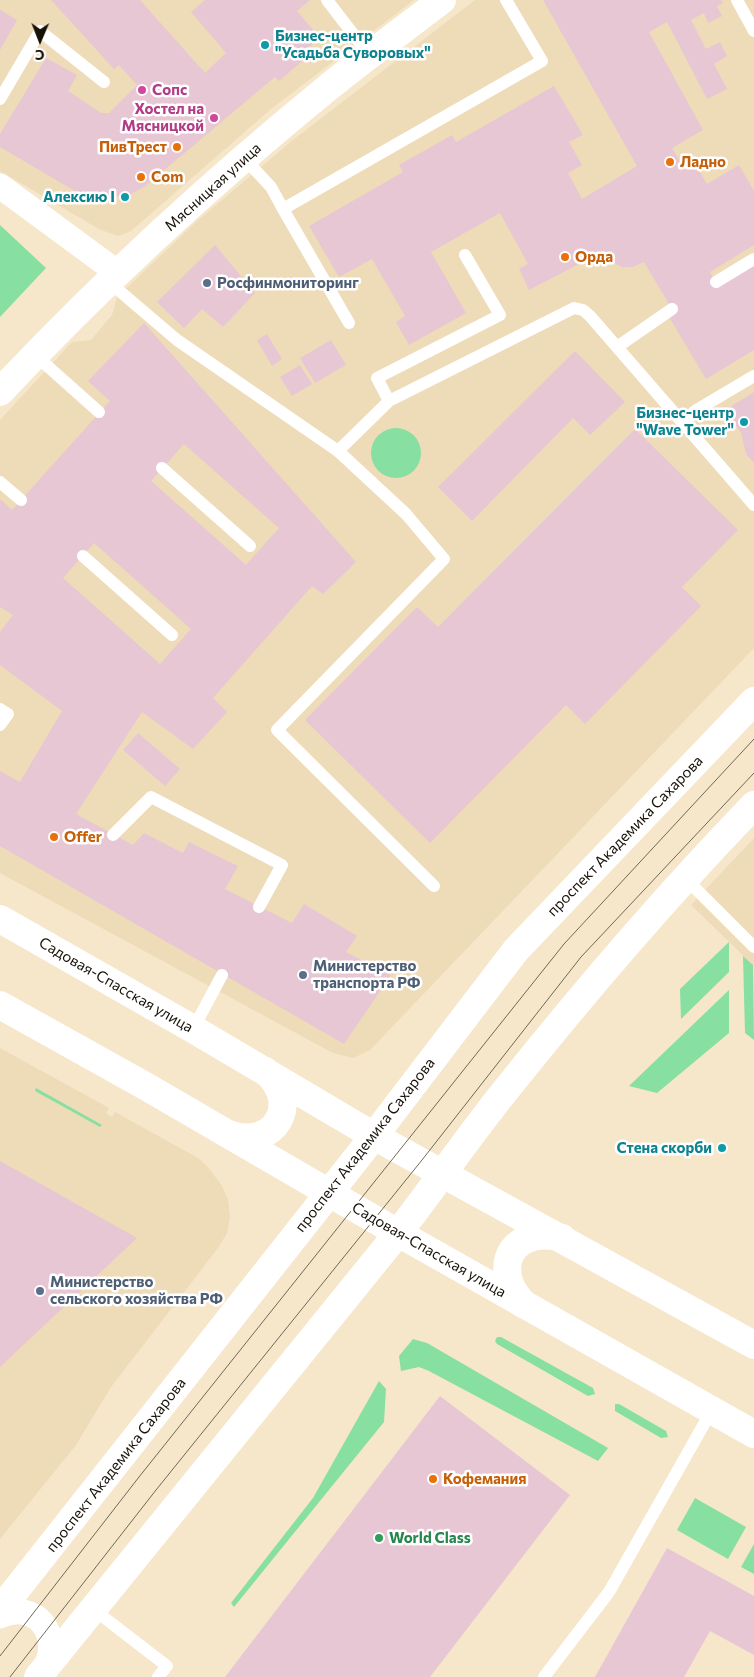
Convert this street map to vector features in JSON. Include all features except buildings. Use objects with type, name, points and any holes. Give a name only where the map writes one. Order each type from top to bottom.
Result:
[{"type":"main road","name":"Мясницкая улица","points":[[0,392],[114,277],[244,158],[326,88],[442,0]]},
{"type":"main road","name":"проспект Академика Сахарова","points":[[0,1610],[167,1401],[328,1192],[374,1136],[516,950],[754,701]]},
{"type":"main road","points":[[41,1673],[398,1233],[445,1173],[503,1092],[684,877],[754,805]]},
{"type":"main road","name":"Садовая-Спасская улица","points":[[0,919],[193,1029],[374,1136],[750,1337]]},
{"type":"main road","name":"Садовая-Спасская улица","points":[[0,1005],[754,1434]]},
{"type":"main road","points":[[228,1134],[240,1138],[253,1138],[265,1134],[274,1126],[281,1115],[283,1103],[281,1090],[275,1079],[265,1071]]},
{"type":"main road","points":[[524,1304],[509,1282],[507,1270],[509,1257],[516,1246],[537,1234],[562,1238]]},
{"type":"street","points":[[0,186],[114,277]]},
{"type":"street","points":[[0,1616],[12,1612],[22,1612],[41,1622],[51,1640],[52,1650],[41,1673]]},
{"type":"lane","points":[[327,0],[370,56]]},
{"type":"lane","points":[[283,210],[542,61],[506,0]]},
{"type":"lane","points":[[738,0],[754,31]]},
{"type":"lane","points":[[0,99],[40,31],[104,82]]},
{"type":"lane","points":[[244,158],[271,187],[349,323]]},
{"type":"lane","points":[[389,401],[377,378],[500,315],[465,255]]},
{"type":"lane","points":[[716,282],[754,259]]},
{"type":"lane","points":[[114,277],[178,340],[338,451],[406,514],[444,559],[276,730],[434,886]]},
{"type":"lane","points":[[338,451],[389,401],[574,308],[582,310],[590,316],[754,505]]},
{"type":"lane","points":[[617,347],[672,309]]},
{"type":"lane","points":[[35,355],[99,412]]},
{"type":"lane","points":[[683,423],[695,411],[754,376]]},
{"type":"lane","points":[[162,468],[250,546]]},
{"type":"lane","points":[[0,482],[21,500]]},
{"type":"lane","points":[[83,556],[172,635]]},
{"type":"lane","points":[[0,709],[8,714],[0,725]]},
{"type":"lane","points":[[113,835],[151,797],[282,865],[259,907]]},
{"type":"lane","points":[[684,877],[754,947]]},
{"type":"lane","points":[[193,1029],[222,975]]},
{"type":"lane","points":[[544,1677],[609,1592],[712,1410]]},
{"type":"lane","points":[[93,1610],[167,1666],[158,1677]]},
{"type":"shaded area","points":[[0,0],[414,0],[271,109],[131,231],[118,236],[99,229],[0,171]]},
{"type":"shaded area","points":[[475,0],[754,0],[754,648],[370,1050],[353,1058],[333,1053],[0,873],[0,420],[72,342],[91,340],[112,315],[117,297],[196,222],[293,140]]},
{"type":"shaded area","points":[[754,838],[754,966],[691,905]]},
{"type":"shaded area","points":[[0,1048],[109,1108],[106,1113],[112,1117],[115,1112],[198,1158],[208,1167],[222,1186],[228,1200],[230,1217],[227,1233],[218,1248],[111,1387],[76,1445],[0,1539]]},
{"type":"green space","points":[[0,225],[46,268],[0,317]]},
{"type":"green space","points":[[396,428],[406,430],[414,435],[419,443],[421,453],[419,463],[414,471],[406,476],[396,478],[386,476],[378,471],[373,463],[371,453],[373,443],[378,435],[386,430]]},
{"type":"green space","points":[[729,942],[729,972],[681,1019],[680,989]]},
{"type":"green space","points":[[743,956],[753,965],[754,1040],[745,1033]]},
{"type":"green space","points":[[729,990],[729,1033],[657,1093],[629,1086]]},
{"type":"green space","points":[[36,1088],[102,1125],[100,1127],[35,1091]]},
{"type":"green space","points":[[497,1337],[501,1337],[593,1388],[595,1394],[588,1396],[497,1344],[495,1341]]},
{"type":"green space","points":[[413,1339],[427,1343],[608,1448],[598,1461],[429,1371],[419,1367],[401,1371],[399,1356]]},
{"type":"green space","points":[[379,1381],[386,1389],[384,1422],[234,1607],[231,1603],[313,1498]]},
{"type":"green space","points":[[615,1404],[619,1404],[666,1431],[668,1437],[661,1438],[615,1411]]},
{"type":"green space","points":[[695,1498],[746,1527],[728,1559],[677,1530]]},
{"type":"green space","points":[[754,1544],[754,1574],[741,1567]]},
{"type":"tram line","points":[[0,1656],[139,1477],[564,944],[754,739]]},
{"type":"tram line","points":[[10,1677],[156,1490],[422,1160],[581,957],[754,773]]},
{"type":"place","name":"Бизнес-центр \"Усадьба Суворовых\"","points":[[265,45]]},
{"type":"place","name":"Сопс","points":[[142,90]]},
{"type":"place","name":"Хостел на Мясницкой","points":[[214,118]]},
{"type":"place","name":"ПивТрест","points":[[177,147]]},
{"type":"place","name":"Ладно","points":[[670,162]]},
{"type":"place","name":"Com","points":[[141,177]]},
{"type":"place","name":"Алексию I","points":[[125,197]]},
{"type":"place","name":"Орда","points":[[565,257]]},
{"type":"place","name":"Росфинмониторинг","points":[[207,283]]},
{"type":"place","name":"Бизнес-центр \"Wave Tower\"","points":[[744,422]]},
{"type":"place","name":"Offer","points":[[54,837]]},
{"type":"place","name":"Министерство транспорта РФ","points":[[303,975]]},
{"type":"place","name":"Стена скорби","points":[[722,1148]]},
{"type":"place","name":"Министерство сельского хозяйства РФ","points":[[40,1291]]},
{"type":"place","name":"Кофемания","points":[[433,1479]]},
{"type":"place","name":"World Class","points":[[379,1538]]}]
